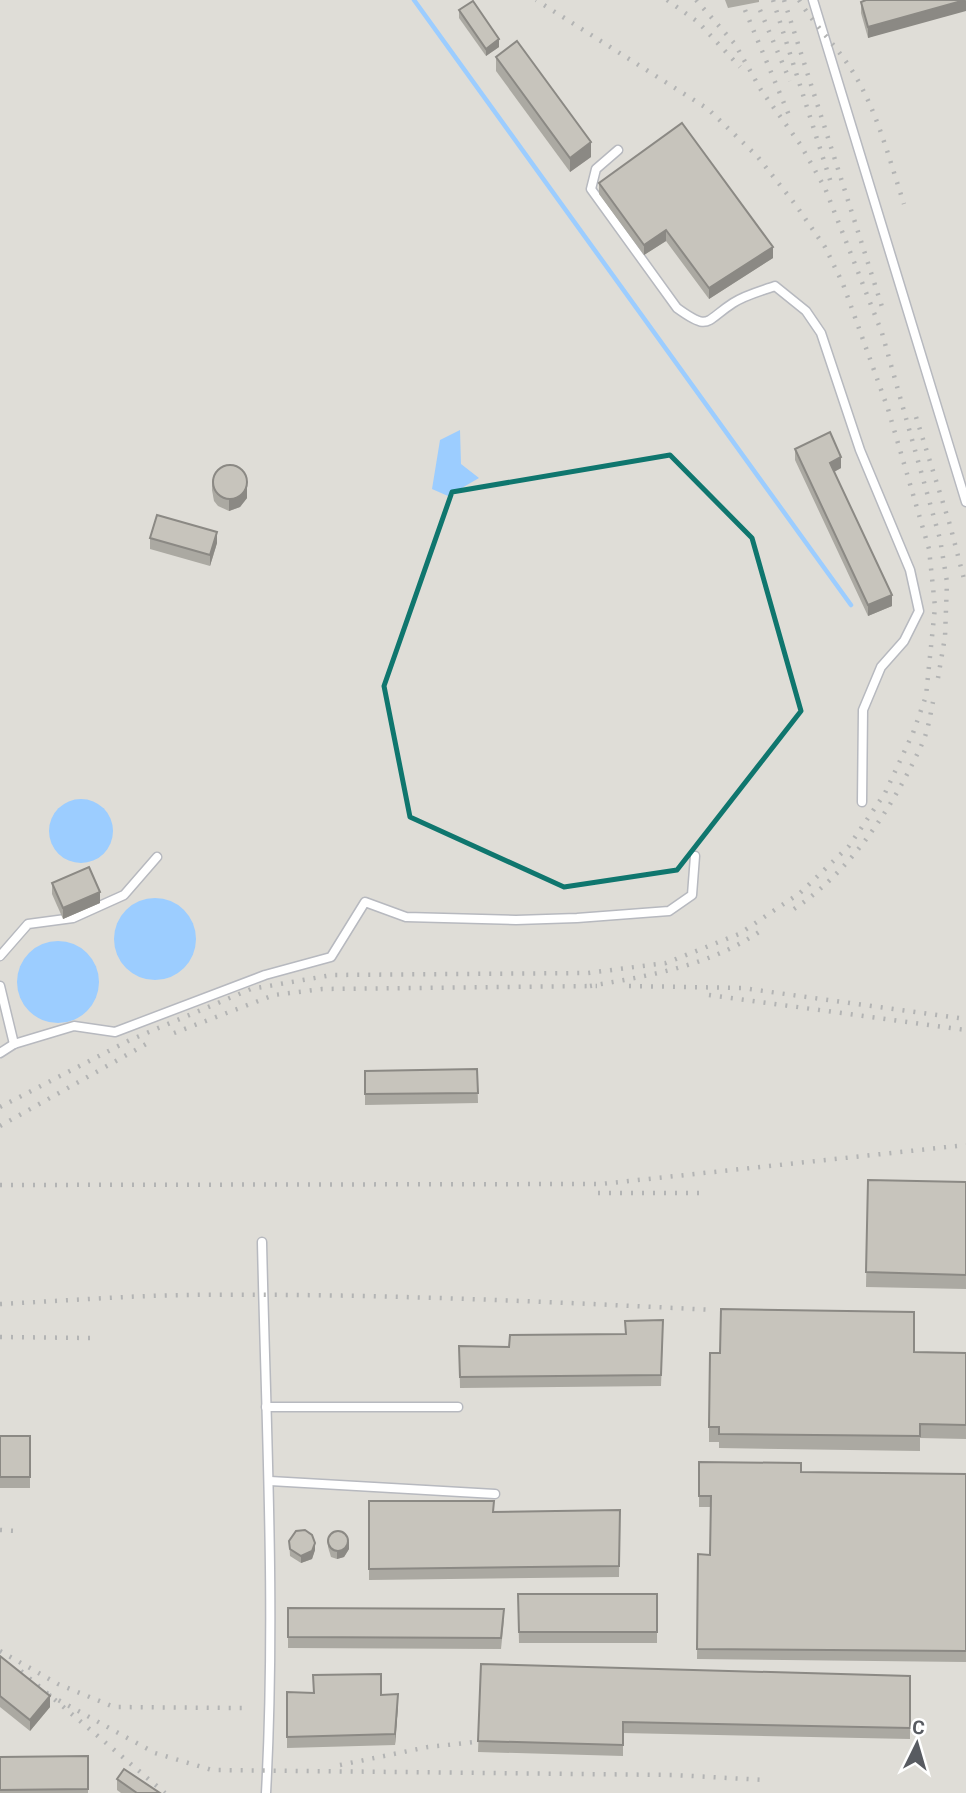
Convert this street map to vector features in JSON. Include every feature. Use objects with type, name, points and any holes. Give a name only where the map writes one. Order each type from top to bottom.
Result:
[{"type":"lane","points":[[813,0],[966,502]]},
{"type":"lane","points":[[618,150],[596,169],[591,189],[677,308],[696,322],[709,322],[734,302],[775,286],[806,311],[821,333],[860,450],[910,570],[919,611],[904,640],[881,667],[863,709],[862,802]]},
{"type":"lane","points":[[0,1053],[14,1044],[75,1026],[115,1032],[265,975],[331,957],[365,902],[407,916],[516,920],[669,911],[692,895],[695,856]]},
{"type":"lane","points":[[0,956],[28,924],[73,918],[124,895],[157,857]]},
{"type":"lane","points":[[0,986],[14,1044]]},
{"type":"lane","points":[[262,1242],[272,1622],[266,1793]]},
{"type":"lane","points":[[266,1407],[458,1407]]},
{"type":"lane","points":[[270,1480],[495,1494]]},
{"type":"highlighted area","points":[[670,455],[752,538],[801,711],[677,870],[564,887],[410,817],[384,686],[452,492]]},
{"type":"shaded area","points":[[0,0],[966,0],[966,1793],[0,1793]]},
{"type":"water","points":[[460,430],[461,464],[479,478],[448,496],[432,489],[440,440]]},
{"type":"water","points":[[75,799],[87,799],[104,808],[111,819],[111,843],[104,854],[87,863],[75,863],[63,858],[54,849],[49,837],[49,825],[54,813],[63,804]]},
{"type":"water","points":[[155,898],[171,902],[184,910],[192,923],[196,939],[192,955],[184,968],[171,976],[155,980],[139,976],[126,968],[118,955],[114,939],[118,923],[126,910],[139,902]]},
{"type":"water","points":[[58,941],[74,945],[87,953],[95,966],[99,982],[95,998],[87,1011],[74,1019],[58,1023],[42,1019],[29,1011],[21,998],[17,982],[21,966],[29,953],[42,945]]},
{"type":"building","points":[[965,0],[868,27],[861,2]]},
{"type":"building","points":[[473,1],[499,39],[486,49],[459,10]]},
{"type":"building","points":[[517,41],[591,142],[570,158],[496,57]]},
{"type":"building","points":[[682,123],[773,247],[709,288],[666,230],[644,245],[599,183]]},
{"type":"building","points":[[830,432],[841,457],[830,463],[892,595],[868,605],[795,449]]},
{"type":"building","points":[[230,465],[242,470],[247,482],[242,494],[230,499],[218,494],[213,482],[218,470]]},
{"type":"building","points":[[157,515],[217,532],[210,555],[150,538]]},
{"type":"building","points":[[89,867],[100,892],[63,908],[52,883]]},
{"type":"building","points":[[477,1069],[478,1093],[365,1094],[365,1071]]},
{"type":"building","points":[[868,1180],[966,1182],[966,1275],[866,1272]]},
{"type":"building","points":[[721,1309],[914,1312],[914,1352],[966,1353],[966,1425],[920,1424],[920,1436],[719,1434],[719,1427],[709,1427],[710,1353],[720,1353]]},
{"type":"building","points":[[663,1320],[661,1375],[460,1377],[459,1346],[509,1347],[510,1335],[626,1334],[625,1321]]},
{"type":"building","points":[[0,1436],[30,1436],[30,1477],[0,1477]]},
{"type":"building","points":[[699,1462],[801,1463],[801,1472],[966,1474],[966,1651],[697,1649],[698,1554],[710,1555],[711,1496],[699,1496]]},
{"type":"building","points":[[369,1501],[494,1501],[493,1512],[620,1510],[619,1566],[369,1569]]},
{"type":"building","points":[[305,1530],[312,1535],[315,1543],[312,1551],[301,1556],[290,1549],[289,1541],[296,1531]]},
{"type":"building","points":[[338,1531],[345,1534],[348,1541],[345,1548],[338,1551],[331,1548],[328,1541],[331,1534]]},
{"type":"building","points":[[518,1594],[657,1594],[657,1632],[519,1632]]},
{"type":"building","points":[[288,1608],[504,1609],[501,1638],[288,1637]]},
{"type":"building","points":[[0,1656],[50,1696],[30,1720],[0,1696]]},
{"type":"building","points":[[481,1664],[910,1676],[910,1728],[623,1722],[623,1745],[478,1741]]},
{"type":"building","points":[[381,1674],[381,1695],[398,1694],[395,1734],[287,1737],[287,1692],[314,1693],[313,1675]]},
{"type":"building","points":[[88,1756],[88,1789],[0,1790],[0,1757]]},
{"type":"building","points":[[124,1769],[160,1793],[137,1793],[117,1779]]},
{"type":"waterway","points":[[414,0],[851,605]]},
{"type":"railway","points":[[0,1107],[130,1040],[251,989],[332,975],[588,973],[666,963],[739,934],[800,893],[849,846],[885,793],[913,733],[926,696],[935,607],[929,549],[888,409],[843,284],[825,247],[795,204],[757,156],[708,109],[536,0]]},
{"type":"railway","points":[[667,0],[698,22],[740,67]]},
{"type":"railway","points":[[696,0],[735,44],[761,90],[800,144],[825,188],[882,333],[940,539],[947,582],[945,637],[938,678]]},
{"type":"railway","points":[[773,0],[831,183]]},
{"type":"railway","points":[[784,0],[883,310]]},
{"type":"railway","points":[[799,0],[860,84],[882,135],[904,204]]},
{"type":"railway","points":[[745,10],[791,120]]},
{"type":"railway","points":[[760,10],[790,81]]},
{"type":"railway","points":[[916,417],[964,579]]},
{"type":"railway","points":[[794,909],[834,876],[869,836],[884,814],[922,744],[933,702]]},
{"type":"railway","points":[[590,986],[678,968],[720,953],[759,932]]},
{"type":"railway","points":[[174,1033],[274,995],[322,989],[597,986]]},
{"type":"railway","points":[[629,986],[742,988],[966,1019]]},
{"type":"railway","points":[[709,995],[966,1030]]},
{"type":"railway","points":[[0,1126],[148,1043]]},
{"type":"railway","points":[[0,1185],[601,1184],[966,1145]]},
{"type":"railway","points":[[598,1193],[703,1193]]},
{"type":"railway","points":[[0,1304],[162,1296],[318,1295],[714,1310]]},
{"type":"railway","points":[[0,1337],[90,1338]]},
{"type":"railway","points":[[0,1530],[17,1531]]},
{"type":"railway","points":[[0,1651],[58,1684],[114,1707],[242,1708]]},
{"type":"railway","points":[[21,1671],[165,1793]]},
{"type":"railway","points":[[49,1695],[155,1753],[212,1770],[673,1775],[765,1780]]},
{"type":"railway","points":[[340,1765],[428,1747],[475,1742]]}]
